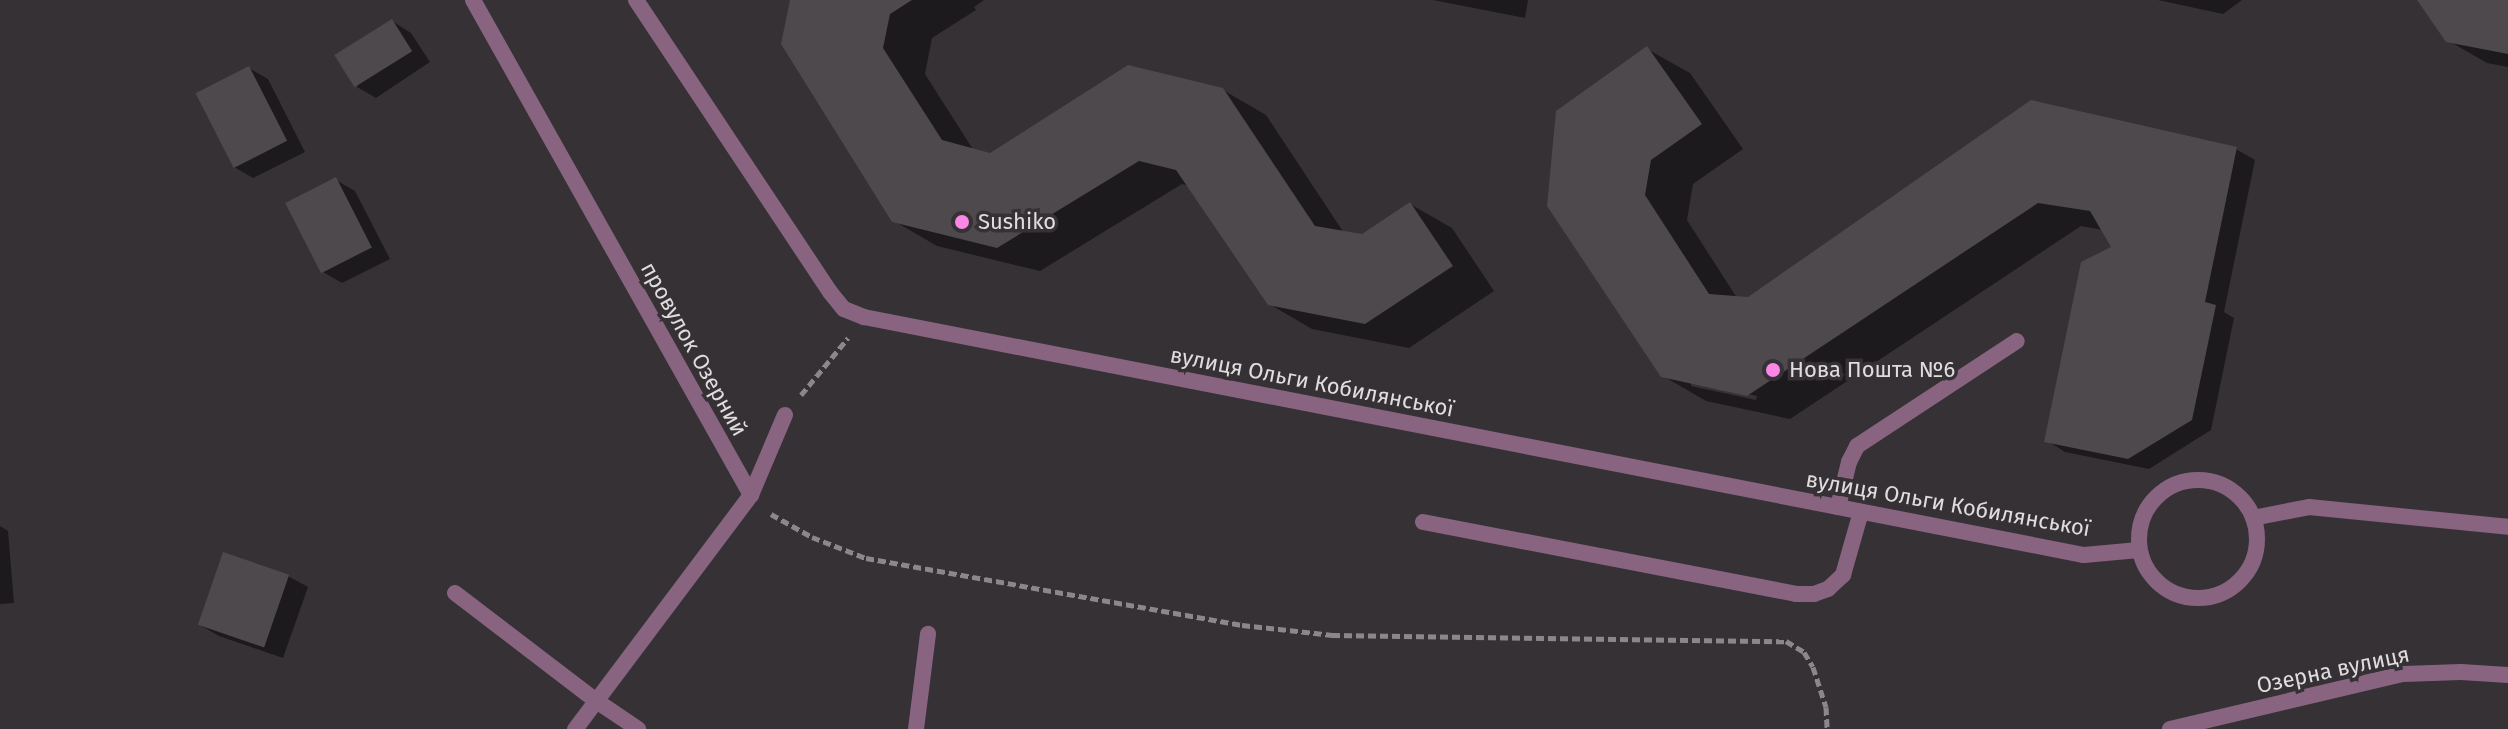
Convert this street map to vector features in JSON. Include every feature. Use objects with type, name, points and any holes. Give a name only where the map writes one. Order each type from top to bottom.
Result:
[{"type":"street","name":"провулок Озерний","points":[[473,0],[751,495]]},
{"type":"street","name":"вулиця Ольги Кобилянської","points":[[636,0],[830,292],[844,309],[864,317],[2084,555],[2139,550]]},
{"type":"street","points":[[1838,507],[1849,462],[1857,446],[2017,341]]},
{"type":"street","points":[[575,729],[751,495],[785,415]]},
{"type":"street","points":[[2192,480],[2211,481],[2229,488],[2244,501],[2253,518],[2257,537],[2254,556],[2246,574],[2232,587],[2215,596],[2195,599],[2176,595],[2158,584],[2146,569],[2139,550],[2138,530],[2145,512],[2157,496],[2173,484],[2192,480]]},
{"type":"street","points":[[2253,518],[2309,507],[2508,527]]},
{"type":"street","points":[[1423,522],[1796,594],[1814,594],[1828,589],[1843,575],[1861,512]]},
{"type":"street","points":[[455,593],[638,729]]},
{"type":"street","points":[[916,729],[928,634]]},
{"type":"street","name":"Озерна вулиця","points":[[2170,729],[2403,674],[2461,672],[2508,675]]},
{"type":"path","points":[[785,415],[864,317]]},
{"type":"path","points":[[751,495],[785,525],[866,558],[1242,625],[1332,635],[1786,641],[1804,652],[1813,667],[1826,707],[1827,729]]},
{"type":"building","points":[[790,0],[912,0],[890,14],[883,48],[942,140],[990,153],[1128,65],[1223,88],[1315,226],[1362,234],[1410,202],[1453,266],[1365,324],[1268,305],[1176,170],[1139,161],[997,248],[892,222],[781,44]]},
{"type":"building","points":[[2417,0],[2508,0],[2508,54],[2446,42]]},
{"type":"building","points":[[392,19],[412,51],[354,87],[334,55]]},
{"type":"building","points":[[1647,46],[1702,124],[1651,160],[1645,195],[1709,294],[1748,297],[2031,100],[2237,147],[2205,302],[2216,305],[2192,420],[2128,459],[2044,442],[2081,262],[2111,247],[2090,211],[2038,203],[1747,396],[1661,377],[1547,206],[1556,111]]},
{"type":"building","points":[[249,66],[287,141],[234,168],[196,93]]},
{"type":"building","points":[[336,177],[372,247],[321,273],[285,203]]},
{"type":"building","points":[[223,552],[289,575],[264,648],[198,625]]},
{"type":"place","name":"Sushiko","points":[[962,222]]},
{"type":"place","name":"Нова Пошта №6","points":[[1773,370]]}]
